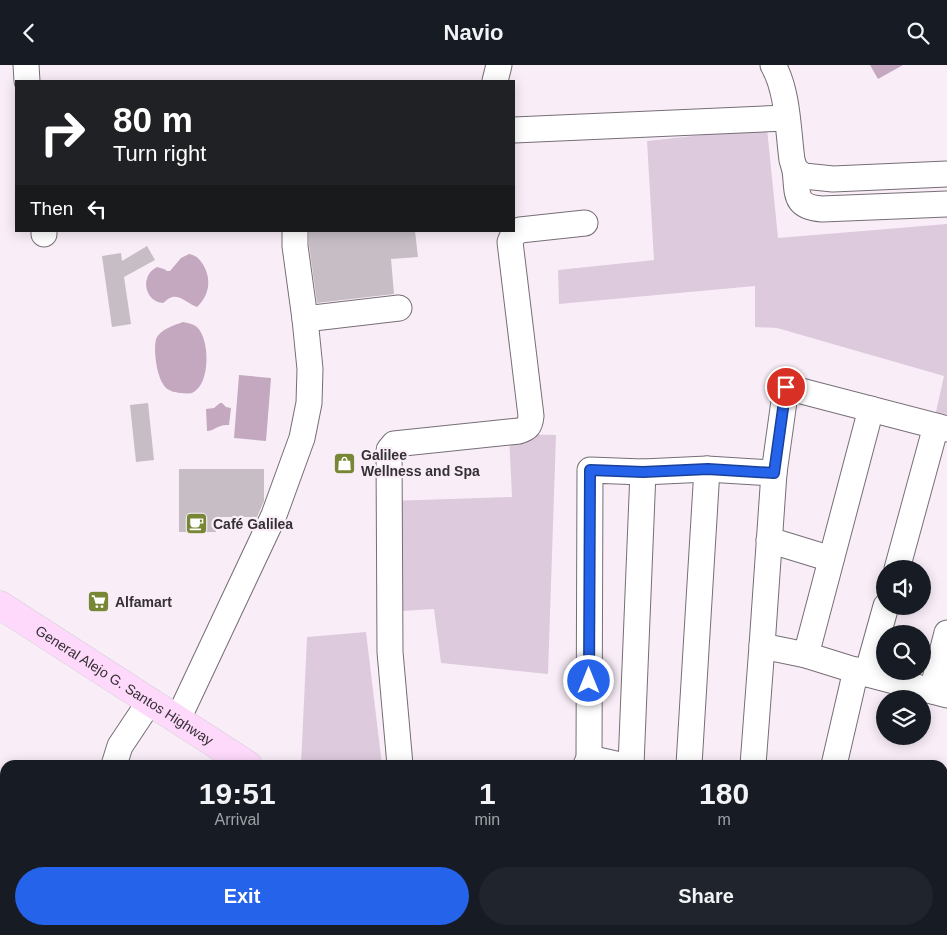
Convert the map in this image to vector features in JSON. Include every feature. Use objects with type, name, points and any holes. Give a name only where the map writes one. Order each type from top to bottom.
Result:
[{"type":"main road","name":"General Alejo G. Santos Highway","points":[[0,605],[240,760]]},
{"type":"street","points":[[26,65],[27,80]]},
{"type":"street","points":[[495,80],[499,65]]},
{"type":"street","points":[[772,65],[777,73],[784,95],[798,198],[803,204],[811,208],[822,209],[947,204]]},
{"type":"street","points":[[515,130],[786,118]]},
{"type":"street","points":[[795,170],[804,176],[833,179],[947,174]]},
{"type":"street","points":[[400,760],[390,652],[389,450],[394,444],[518,431],[526,429],[530,425],[531,416],[510,242],[513,235],[520,230],[585,223]]},
{"type":"street","points":[[178,719],[274,515],[302,438],[309,403],[310,369],[295,246],[295,232]]},
{"type":"street","points":[[305,319],[399,308]]},
{"type":"street","points":[[754,760],[774,473],[786,387],[942,428],[900,560]]},
{"type":"street","points":[[806,655],[871,409]]},
{"type":"street","points":[[587,760],[590,470],[643,472],[708,469],[774,473]]},
{"type":"street","points":[[689,760],[708,469]]},
{"type":"street","points":[[631,760],[643,472]]},
{"type":"street","points":[[769,539],[831,559]]},
{"type":"street","points":[[836,760],[862,672],[883,615]]},
{"type":"street","points":[[762,646],[806,655],[940,693],[947,633]]},
{"type":"street","points":[[116,760],[120,746],[150,701]]},
{"type":"shaded area","points":[[870,65],[903,65],[878,79]]},
{"type":"shaded area","points":[[767,128],[778,238],[947,224],[947,415],[936,412],[944,376],[777,328],[755,327],[755,286],[559,304],[558,270],[654,260],[647,141]]},
{"type":"shaded area","points":[[189,254],[200,260],[205,269],[208,286],[205,297],[197,307],[177,297],[169,298],[163,303],[157,302],[148,294],[146,288],[146,282],[151,271],[157,267],[170,271],[181,258]]},
{"type":"shaded area","points":[[183,322],[197,327],[204,341],[206,351],[203,381],[192,393],[180,393],[166,388],[160,378],[156,361],[155,345],[159,334]]},
{"type":"shaded area","points":[[239,375],[271,378],[266,441],[234,438]]},
{"type":"shaded area","points":[[220,403],[231,408],[229,425],[207,431],[206,409],[214,408]]},
{"type":"shaded area","points":[[509,434],[556,435],[548,674],[441,663],[434,609],[386,612],[388,501],[512,497]]},
{"type":"shaded area","points":[[366,632],[381,760],[301,760],[307,637]]},
{"type":"building","points":[[309,232],[415,232],[418,257],[391,259],[394,294],[317,303]]},
{"type":"building","points":[[147,246],[155,260],[124,277],[131,324],[112,327],[102,256],[121,253],[122,261]]},
{"type":"building","points":[[148,403],[154,460],[136,462],[130,405]]},
{"type":"building","name":"Café Galilea","points":[[179,469],[264,469],[264,501],[257,517],[216,517],[216,532],[179,532]]},
{"type":"place","name":"Galilee Wellness and Spa","points":[[345,463]]},
{"type":"place","name":"Café Galilea","points":[[197,524]]},
{"type":"place","name":"Alfamart","points":[[99,602]]},
{"type":"route","points":[[589,681],[590,470],[643,472],[708,469],[774,473],[786,387]]}]
